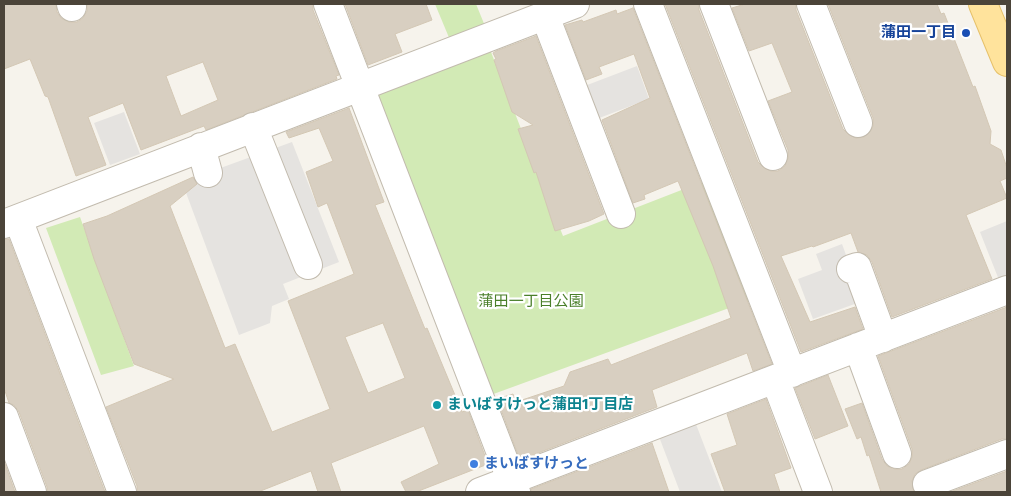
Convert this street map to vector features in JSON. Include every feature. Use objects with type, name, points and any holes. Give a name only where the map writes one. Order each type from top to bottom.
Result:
[{"type":"main road","points":[[983,4],[1007,62]]},
{"type":"street","points":[[328,4],[514,486]]},
{"type":"street","points":[[122,492],[11,222],[575,4]]},
{"type":"street","points":[[648,4],[783,376],[818,492]]},
{"type":"street","points":[[714,4],[773,156]]},
{"type":"street","points":[[811,4],[858,123]]},
{"type":"street","points":[[545,16],[621,214]]},
{"type":"street","points":[[253,127],[308,264]]},
{"type":"street","points":[[201,147],[208,173]]},
{"type":"street","points":[[851,269],[857,267],[883,338]]},
{"type":"street","points":[[480,492],[514,486],[783,376],[1007,290]]},
{"type":"street","points":[[858,347],[897,454]]},
{"type":"street","points":[[4,416],[32,492]]},
{"type":"street","points":[[927,484],[1007,454]]},
{"type":"green space","points":[[435,4],[476,4],[485,26],[450,40]]},
{"type":"green space","name":"蒲田一丁目公園","points":[[489,47],[563,236],[715,177],[762,296],[488,396],[375,101],[380,90]]},
{"type":"green space","points":[[80,217],[134,366],[101,375],[46,228]]},
{"type":"shaded area","points":[[637,66],[649,99],[594,120],[582,87]]},
{"type":"shaded area","points":[[124,112],[140,154],[110,165],[94,123]]},
{"type":"shaded area","points":[[292,142],[339,262],[283,284],[289,299],[272,306],[270,323],[239,335],[182,182]]},
{"type":"shaded area","points":[[1007,221],[1007,282],[1001,285],[980,232]]},
{"type":"shaded area","points":[[842,244],[863,301],[813,319],[798,279],[822,270],[816,254]]},
{"type":"shaded area","points":[[694,419],[722,492],[680,492],[658,434]]},
{"type":"building","points":[[4,4],[56,4],[57,12],[61,18],[69,22],[77,22],[83,18],[87,11],[87,4],[313,4],[313,10],[339,75],[336,76],[337,79],[206,130],[204,126],[141,150],[123,103],[88,117],[106,165],[76,176],[48,97],[45,96],[30,59],[4,69]],"holes":[[[203,62],[218,100],[181,116],[166,76]]]},
{"type":"building","points":[[345,4],[426,4],[432,20],[395,34],[402,52],[368,65]]},
{"type":"building","points":[[665,4],[699,4],[699,10],[758,162],[764,168],[778,171],[785,166],[788,150],[768,101],[792,92],[772,43],[749,51],[732,8],[745,4],[796,4],[796,10],[843,129],[849,135],[856,138],[864,137],[870,132],[873,126],[873,118],[828,4],[937,4],[941,14],[944,13],[973,87],[975,86],[991,131],[990,144],[1001,150],[1007,168],[1007,178],[1000,181],[1007,198],[966,215],[992,279],[892,317],[872,262],[867,255],[858,252],[851,233],[781,256],[810,322],[855,307],[863,329],[801,352]]},
{"type":"building","points":[[633,8],[772,364],[753,371],[747,353],[652,390],[657,407],[520,460],[497,399],[513,394],[516,402],[564,386],[570,372],[608,359],[611,365],[731,318],[713,266],[678,181],[644,195],[645,199],[633,203],[602,120],[650,98],[634,54],[599,67],[602,74],[586,80],[565,25],[582,20],[583,22],[616,10],[617,14]]},
{"type":"building","points":[[536,36],[604,214],[589,221],[555,231],[536,172],[534,173],[518,129],[533,125],[512,112],[493,53]]},
{"type":"building","points":[[349,108],[384,202],[375,205],[425,329],[427,328],[462,412],[468,410],[488,464],[416,492],[406,492],[401,482],[439,464],[424,426],[331,463],[341,492],[318,492],[311,471],[258,492],[137,492],[137,486],[106,407],[174,379],[134,364],[94,259],[83,224],[107,216],[193,177],[197,184],[170,206],[225,348],[235,344],[272,432],[330,409],[288,301],[354,274],[327,203],[318,207],[306,172],[333,161],[319,128],[289,138],[286,132]],"holes":[[[383,323],[405,378],[368,393],[345,337]]]},
{"type":"building","points":[[4,239],[9,239],[105,492],[47,492],[47,487],[19,412],[14,405],[9,403],[4,388]]},
{"type":"building","points":[[1007,307],[1007,439],[1002,439],[921,470],[915,474],[912,481],[914,492],[881,492],[869,455],[867,456],[861,437],[857,439],[845,409],[862,403],[882,459],[887,466],[902,469],[909,464],[912,457],[912,449],[878,356]]},
{"type":"building","points":[[828,375],[848,426],[815,439],[795,388]]},
{"type":"building","points":[[766,399],[791,468],[774,474],[780,492],[725,492],[711,454],[737,445],[727,414]]},
{"type":"building","points":[[652,443],[669,492],[531,492],[531,489]]},
{"type":"building","points":[[5,464],[15,492],[4,492]]},
{"type":"building","points":[[1007,471],[1007,492],[950,492]]},
{"type":"place","name":"蒲田一丁目","points":[[966,33]]},
{"type":"place","name":"まいばすけっと蒲田1丁目店","points":[[437,405]]},
{"type":"place","name":"まいばすけっと","points":[[474,464]]}]
